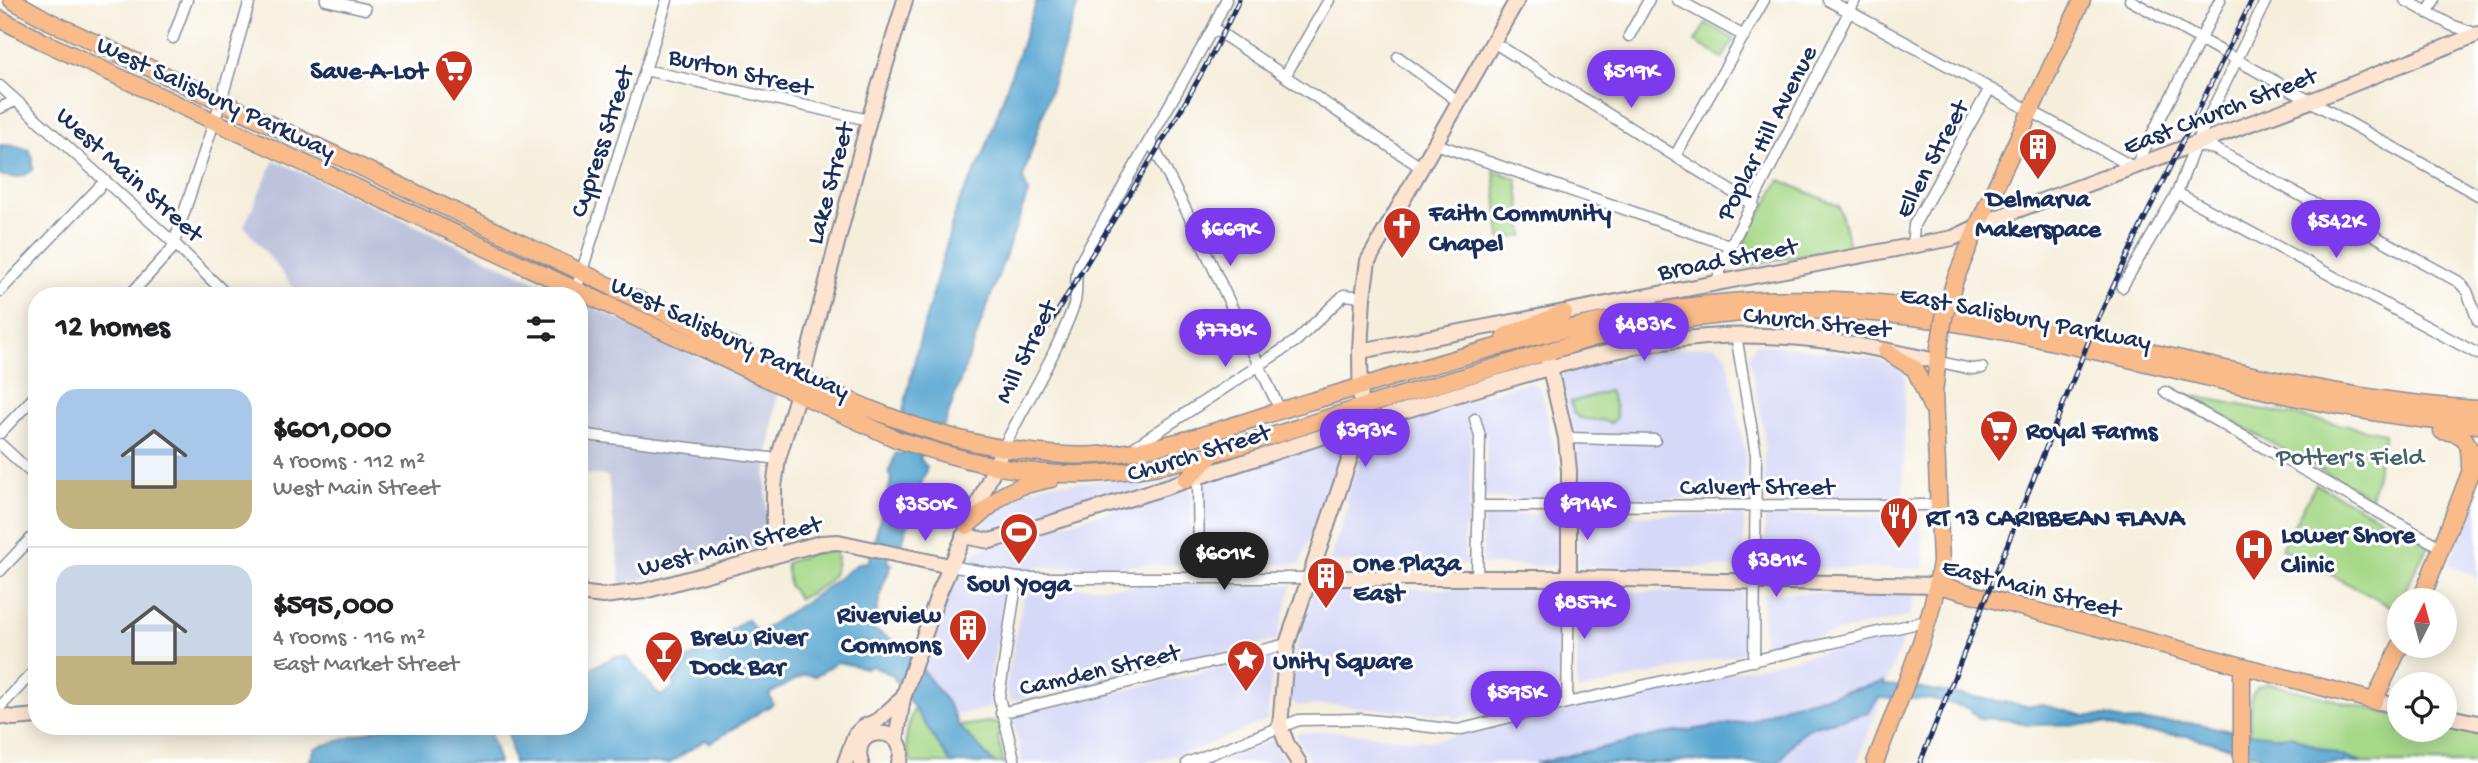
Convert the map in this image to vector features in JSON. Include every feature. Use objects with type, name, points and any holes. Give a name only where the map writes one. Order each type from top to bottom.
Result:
[{"type":"main road","name":"West Salisbury Parkway","points":[[12,0],[49,21],[582,272],[896,439],[941,453],[1031,473],[1070,475],[1113,472],[1215,453],[1361,407]]},
{"type":"main road","points":[[1875,763],[1909,674],[1938,585],[1941,562],[1934,414],[1938,354],[1955,280],[2082,0]]},
{"type":"main road","name":"West Salisbury Parkway","points":[[0,19],[562,287]]},
{"type":"main road","name":"West Salisbury Parkway","points":[[588,298],[800,386],[904,423],[953,438],[1003,448],[1061,455],[1126,452],[1197,437],[1360,387]]},
{"type":"main road","name":"East Salisbury Parkway","points":[[1360,387],[1458,357],[1600,320],[1687,306],[1787,299],[1838,299],[1886,302],[2007,320],[2366,398],[2478,409]]},
{"type":"main road","name":"East Salisbury Parkway","points":[[1361,407],[1548,360],[1637,327],[1742,312],[1846,311],[1883,313],[2015,334],[2407,419],[2478,425]]},
{"type":"main road","points":[[1458,357],[1564,313]]},
{"type":"main road","points":[[1886,351],[1915,369],[1934,414]]},
{"type":"main road","points":[[2407,419],[2431,430],[2457,432],[2470,447],[2470,473]]},
{"type":"main road","points":[[2426,588],[2478,452]]},
{"type":"main road","points":[[1192,478],[1215,453]]},
{"type":"main road","points":[[965,531],[1003,495],[1021,486],[1070,475]]},
{"type":"main road","name":"East Main Street","points":[[1938,585],[2374,701]]},
{"type":"main road","points":[[2374,701],[2394,658]]},
{"type":"main road","points":[[2242,666],[2242,759]]},
{"type":"street","points":[[173,38],[187,0]]},
{"type":"street","points":[[137,287],[171,250],[174,243],[221,101],[250,0]]},
{"type":"street","points":[[326,0],[365,9]]},
{"type":"street","name":"Cypress Street","points":[[577,287],[667,0]]},
{"type":"street","name":"Lake Street","points":[[775,555],[774,487],[778,459],[800,386],[869,120],[905,0]]},
{"type":"street","name":"Mill Street","points":[[845,763],[860,756],[865,739],[890,720],[903,696],[965,531],[994,466],[1058,343],[1073,307],[1077,269],[1213,28],[1226,0]]},
{"type":"street","points":[[1286,76],[1329,0]]},
{"type":"street","points":[[1299,763],[1280,726],[1287,644],[1361,425],[1360,351],[1368,261],[1517,0]]},
{"type":"street","points":[[1629,36],[1649,0]]},
{"type":"street","points":[[1678,0],[1744,36]]},
{"type":"street","points":[[1675,156],[1764,0]]},
{"type":"street","points":[[1828,0],[2135,168],[2220,0]]},
{"type":"street","name":"Poplar Hill Avenue","points":[[1716,284],[1720,268],[1855,0]]},
{"type":"street","points":[[2130,0],[2236,61],[2313,100],[2478,195]]},
{"type":"street","points":[[2122,287],[2178,193],[2195,145],[2266,0]]},
{"type":"street","points":[[2405,0],[2466,32],[2478,34]]},
{"type":"street","points":[[2428,13],[2434,0]]},
{"type":"street","points":[[1213,28],[1422,168]]},
{"type":"street","name":"East Church Street","points":[[1977,227],[2313,100],[2478,34]]},
{"type":"street","points":[[1493,42],[1752,205]]},
{"type":"street","points":[[1398,57],[1459,102]]},
{"type":"street","name":"Burton Street","points":[[645,70],[869,120]]},
{"type":"street","name":"West Main Street","points":[[0,86],[219,287]]},
{"type":"street","name":"Ellen Street","points":[[1913,247],[1914,225],[1989,90]]},
{"type":"street","points":[[0,108],[15,100]]},
{"type":"street","points":[[1150,139],[1280,410]]},
{"type":"street","points":[[1436,144],[1731,246]]},
{"type":"street","points":[[2195,145],[2216,149],[2459,282],[2467,290],[2478,321]]},
{"type":"street","points":[[0,291],[104,182]]},
{"type":"street","points":[[2178,193],[2478,354]]},
{"type":"street","name":"Broad Street","points":[[1360,351],[1913,247],[1953,238],[1977,227]]},
{"type":"street","points":[[1126,452],[1153,437],[1296,341],[1345,295],[1363,297]]},
{"type":"street","points":[[1539,335],[1548,360],[1566,438],[1570,471],[1567,703]]},
{"type":"street","points":[[1736,335],[1755,445],[1754,661]]},
{"type":"street","name":"Church Street","points":[[965,531],[990,541],[1361,425],[1548,360],[1590,356],[1650,343],[1736,335],[1786,337],[1886,351],[1938,354],[1972,369],[1982,368]]},
{"type":"street","points":[[2165,392],[2317,475],[2442,548]]},
{"type":"street","points":[[0,433],[28,403]]},
{"type":"street","points":[[1475,419],[1480,436],[1477,578]]},
{"type":"street","points":[[588,435],[778,459]]},
{"type":"street","points":[[1566,438],[1655,440]]},
{"type":"street","points":[[0,443],[28,469]]},
{"type":"street","points":[[1192,478],[1199,577]]},
{"type":"street","name":"Calvert Street","points":[[1478,506],[1939,505]]},
{"type":"street","points":[[0,571],[28,541]]},
{"type":"street","name":"West Main Street","points":[[588,595],[644,592],[821,543],[838,542],[1017,578],[1308,578]]},
{"type":"street","points":[[1015,763],[999,697],[1017,578]]},
{"type":"street","name":"East Main Street","points":[[1308,578],[1569,578],[1938,585]]},
{"type":"street","points":[[1187,763],[1299,720],[1329,718],[1458,730],[1927,621]]},
{"type":"street","name":"Camden Street","points":[[1001,713],[1287,644]]},
{"type":"street","points":[[0,707],[28,677]]},
{"type":"street","points":[[845,763],[855,735],[863,727],[877,721],[903,696]]},
{"type":"street","name":"Mill Street","points":[[896,740],[903,696]]},
{"type":"street","name":"East Main Street","points":[[2374,701],[2387,704]]},
{"type":"street","points":[[0,716],[28,717]]},
{"type":"street","points":[[2457,719],[2478,723]]},
{"type":"street","points":[[870,735],[884,733],[896,740],[900,745],[902,761]]},
{"type":"shaded area","points":[[274,160],[548,287],[294,287],[244,226]]},
{"type":"shaded area","points":[[588,305],[777,393],[766,476],[767,544],[621,585],[608,476],[588,475]]},
{"type":"shaded area","points":[[1756,344],[1829,351],[1878,360],[1901,368],[1905,378],[1903,498],[1765,496],[1764,433],[1749,355]]},
{"type":"shaded area","points":[[1714,345],[1727,355],[1745,453],[1744,499],[1580,498],[1576,432],[1573,431],[1561,377],[1563,373],[1632,355]]},
{"type":"shaded area","points":[[1528,382],[1541,388],[1558,465],[1557,499],[1485,498],[1487,433],[1471,433],[1469,523],[1464,528],[1464,555],[1467,565],[1329,562],[1349,503],[1345,501],[1368,435],[1373,429]]},
{"type":"shaded area","points":[[1336,441],[1341,444],[1342,449],[1300,564],[1206,564],[1205,484],[1209,479]]},
{"type":"shaded area","points":[[1189,469],[1181,477],[991,534],[985,532],[981,525],[987,509],[1003,497],[1047,484],[1130,480]]},
{"type":"shaded area","points":[[1186,488],[1191,492],[1192,564],[1036,567],[1021,570],[972,561],[972,555],[977,550]]},
{"type":"shaded area","points":[[2478,488],[2478,578],[2449,565]]},
{"type":"shaded area","points":[[1484,514],[1561,515],[1560,566],[1482,565]]},
{"type":"shaded area","points":[[1578,515],[1744,515],[1743,568],[1578,566]]},
{"type":"shaded area","points":[[1765,515],[1920,515],[1924,564],[1922,569],[1765,568]]},
{"type":"shaded area","points":[[956,576],[1009,586],[991,669],[991,708],[954,715],[923,669]]},
{"type":"shaded area","points":[[1292,585],[1277,640],[1129,676],[1011,701],[1009,698],[1006,687],[1025,589]]},
{"type":"shaded area","points":[[1315,587],[1559,591],[1558,696],[1452,719],[1452,715],[1334,705],[1297,706],[1290,700],[1296,649]]},
{"type":"shaded area","points":[[1578,591],[1742,593],[1743,653],[1577,691]]},
{"type":"shaded area","points":[[1763,593],[1898,593],[1915,596],[1910,616],[1764,648]]},
{"type":"shaded area","points":[[1902,634],[1904,636],[1885,685],[1883,682],[1786,706],[1751,721],[1662,734],[1535,763],[1395,763],[1389,755],[1384,758],[1384,763],[1312,763],[1296,733],[1332,731],[1428,741],[1441,739]]},
{"type":"shaded area","points":[[1271,656],[1267,720],[1195,750],[1142,763],[1022,763],[1013,714]]},
{"type":"shaded area","points":[[1879,698],[1882,698],[1857,763],[1779,763],[1803,732],[1814,726],[1868,713]]},
{"type":"shaded area","points":[[1273,740],[1285,763],[1216,763]]},
{"type":"green space","points":[[1706,23],[1734,39],[1723,58],[1695,42]]},
{"type":"green space","points":[[1494,170],[1517,179],[1524,236],[1500,239]]},
{"type":"green space","points":[[1780,180],[1839,206],[1850,247],[1739,267],[1734,260]]},
{"type":"green space","points":[[1609,391],[1616,408],[1616,418],[1611,423],[1574,414],[1571,402]]},
{"type":"green space","name":"Potter's Field","points":[[2183,394],[2385,433],[2371,498]]},
{"type":"green space","points":[[2316,484],[2429,544],[2406,588],[2387,588],[2387,605],[2281,548]]},
{"type":"green space","points":[[833,551],[837,556],[831,578],[799,599],[789,585],[786,563],[812,553]]},
{"type":"green space","points":[[2267,683],[2387,713],[2387,742],[2457,742],[2457,729],[2478,733],[2478,763],[2248,763],[2251,697],[2257,687]]},
{"type":"green space","points":[[914,708],[951,763],[912,763],[906,743]]},
{"type":"green space","points":[[989,722],[999,724],[1001,731],[998,738],[1004,763],[994,763],[959,726]]},
{"type":"water","points":[[1037,0],[1079,0],[1023,177],[1028,193],[944,426],[931,425],[920,459],[927,467],[901,546],[890,545],[887,563],[892,564],[883,585],[872,629],[904,646],[948,703],[959,726],[994,763],[951,763],[892,675],[872,666],[866,668],[837,662],[816,676],[804,675],[769,694],[773,704],[710,743],[705,740],[670,763],[514,763],[509,735],[588,735],[588,670],[616,656],[626,657],[660,696],[676,686],[668,673],[747,619],[758,633],[859,563],[868,562],[892,477],[888,474],[896,453],[903,454],[912,419],[902,416],[917,350],[957,206],[983,156]]},
{"type":"water","points":[[0,145],[29,150],[33,158],[33,170],[17,177],[0,175]]},
{"type":"water","points":[[1883,682],[1885,685],[2027,706],[2043,705],[2085,716],[2107,716],[2125,721],[2200,724],[2281,737],[2292,735],[2362,763],[2271,763],[2256,754],[2187,736],[2124,731],[2105,724],[2027,725],[2010,720],[1979,718],[1968,708],[1932,699],[1879,698],[1868,713],[1814,726],[1803,732],[1779,763],[1715,763],[1690,760],[1669,763],[1535,763],[1662,734],[1751,721],[1786,706]]},
{"type":"water","points":[[358,735],[491,735],[499,763],[309,763],[315,748]]},
{"type":"railway","points":[[1049,326],[1196,84],[1239,0]]},
{"type":"railway","points":[[1920,763],[2093,330],[2252,0]]},
{"type":"place","name":"Save-A-Lot","points":[[454,103]]},
{"type":"place","name":"Delmarva Makerspace","points":[[2038,181]]},
{"type":"place","name":"Faith Community Chapel","points":[[1402,260]]},
{"type":"place","name":"Royal Farms","points":[[1999,463]]},
{"type":"place","name":"RT 13 CARIBBEAN FLAVA","points":[[1899,550]]},
{"type":"place","name":"Soul Yoga","points":[[1019,566]]},
{"type":"place","name":"Lower Shore Clinic","points":[[2254,582]]},
{"type":"place","name":"One Plaza East","points":[[1326,610]]},
{"type":"place","name":"Riverview Commons","points":[[968,662]]},
{"type":"place","name":"Brew River Dock Bar","points":[[664,684]]},
{"type":"place","name":"Unity Square","points":[[1246,693]]}]
